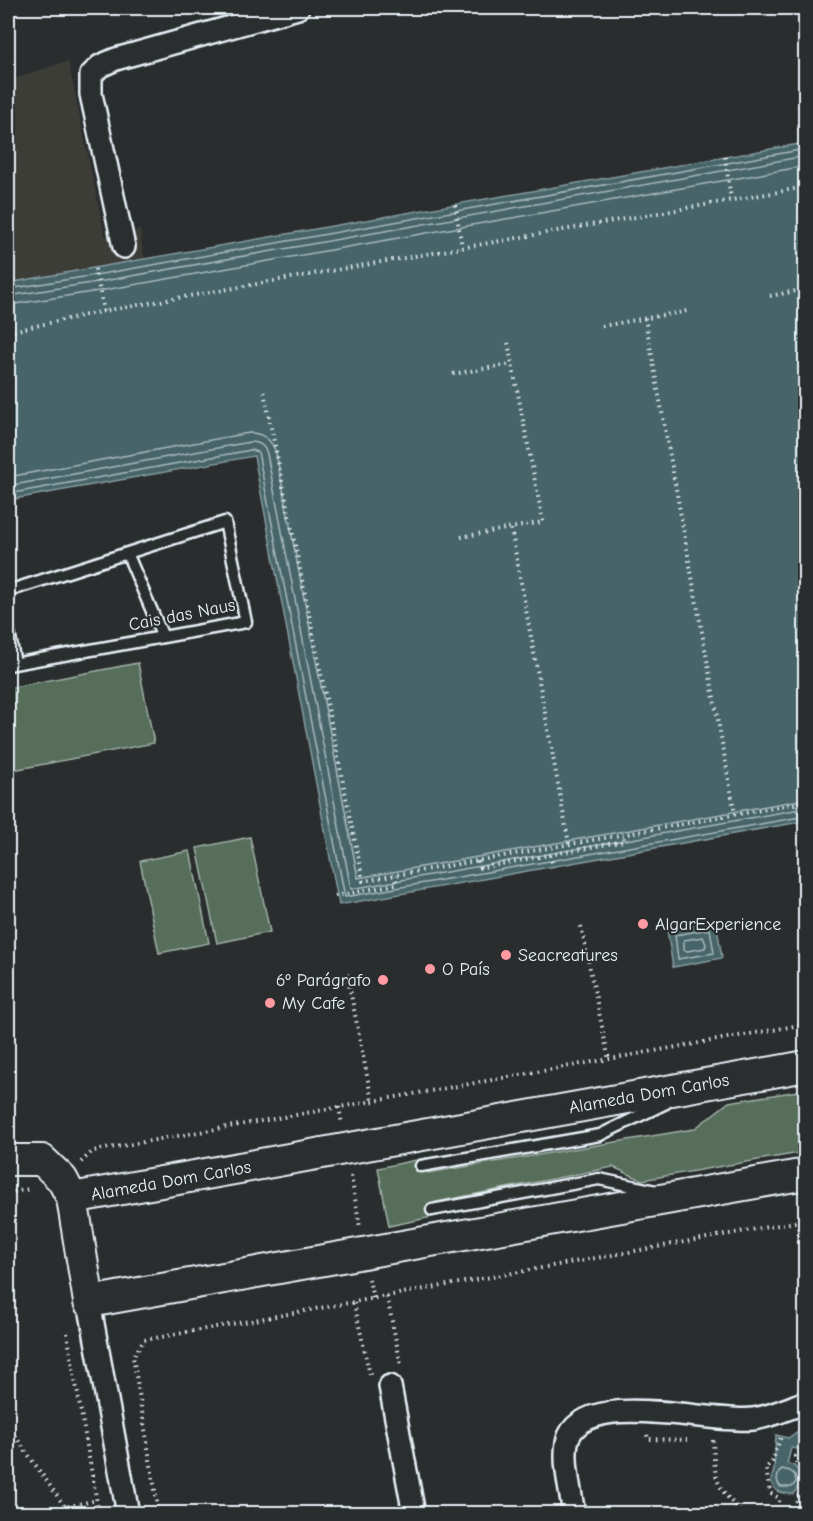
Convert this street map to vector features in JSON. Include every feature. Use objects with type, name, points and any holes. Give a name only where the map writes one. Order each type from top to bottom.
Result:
[{"type":"street","points":[[124,247],[91,93],[91,75],[100,66],[116,59],[298,8]]},
{"type":"street","name":"Alameda Dom Carlos","points":[[89,1302],[67,1188],[346,1149],[806,1066]]},
{"type":"street","points":[[8,1160],[42,1161],[67,1188]]},
{"type":"street","points":[[128,1514],[89,1302],[806,1174]]},
{"type":"street","points":[[388,1380],[414,1514]]},
{"type":"street","points":[[574,1514],[566,1459],[570,1436],[585,1420],[602,1413],[635,1411],[754,1419],[806,1402]]},
{"type":"lane","name":"Cais das Naus","points":[[8,591],[225,522],[246,622],[11,664],[8,626]]},
{"type":"lane","points":[[127,554],[162,637]]},
{"type":"lane","points":[[421,1166],[600,1135],[704,1084]]},
{"type":"lane","points":[[432,1210],[599,1179],[680,1196]]},
{"type":"path","points":[[725,157],[731,199]]},
{"type":"path","points":[[8,332],[104,311],[806,187]]},
{"type":"path","points":[[455,205],[462,247]]},
{"type":"path","points":[[95,269],[104,311]]},
{"type":"path","points":[[770,296],[806,290]]},
{"type":"path","points":[[602,326],[687,311]]},
{"type":"path","points":[[645,318],[735,814]]},
{"type":"path","points":[[461,537],[543,522],[508,343]]},
{"type":"path","points":[[453,374],[512,364]]},
{"type":"path","points":[[264,392],[363,881],[806,802]]},
{"type":"path","points":[[511,528],[569,844]]},
{"type":"path","points":[[478,861],[480,868],[624,841],[623,835]]},
{"type":"path","points":[[550,855],[553,867]]},
{"type":"path","points":[[335,896],[397,884],[395,875]]},
{"type":"path","points":[[581,926],[609,1060]]},
{"type":"path","points":[[347,974],[372,1101]]},
{"type":"path","points":[[67,1188],[93,1151],[806,1024]]},
{"type":"path","points":[[339,1107],[373,1299]]},
{"type":"path","points":[[159,1514],[133,1356],[144,1340],[806,1220]]},
{"type":"path","points":[[387,1297],[388,1380]]},
{"type":"path","points":[[354,1303],[388,1380]]},
{"type":"path","points":[[67,1333],[99,1514]]},
{"type":"path","points":[[8,1426],[65,1507],[97,1500]]},
{"type":"path","points":[[713,1430],[715,1477],[725,1496],[743,1514]]},
{"type":"path","points":[[780,1514],[779,1498],[770,1494],[766,1468],[772,1462],[783,1430],[792,1433]]},
{"type":"path","points":[[646,1432],[648,1439],[692,1440]]},
{"type":"path","points":[[703,1441],[714,1441]]},
{"type":"path","points":[[806,1451],[795,1456],[796,1462],[806,1469]]},
{"type":"path","points":[[796,1514],[797,1497],[806,1488]]},
{"type":"shaded area","points":[[68,61],[105,236],[140,230],[144,258],[8,282],[8,81]]},
{"type":"green space","points":[[138,663],[154,743],[8,771],[8,688]]},
{"type":"green space","points":[[250,837],[270,932],[217,943],[197,848]]},
{"type":"green space","points":[[190,851],[209,943],[159,953],[140,861]]},
{"type":"green space","points":[[805,1090],[805,1152],[642,1180],[613,1167],[435,1202],[437,1216],[389,1226],[378,1168],[426,1158],[428,1173],[694,1129],[729,1102]]},
{"type":"water","points":[[805,143],[805,821],[339,905],[254,456],[8,500],[8,283]]},
{"type":"water","points":[[716,921],[722,958],[673,967],[667,929]]},
{"type":"water","points":[[801,1429],[805,1431],[802,1450],[791,1448],[787,1464],[793,1465],[800,1472],[801,1484],[793,1494],[779,1492],[774,1488],[771,1480],[774,1470],[776,1435],[788,1438]]},
{"type":"place","name":"AlgarExperience","points":[[643,924]]},
{"type":"place","name":"Seacreatures","points":[[506,955]]},
{"type":"place","name":"O País","points":[[430,969]]},
{"type":"place","name":"6º Parágrafo","points":[[383,980]]},
{"type":"place","name":"My Cafe","points":[[270,1003]]}]
